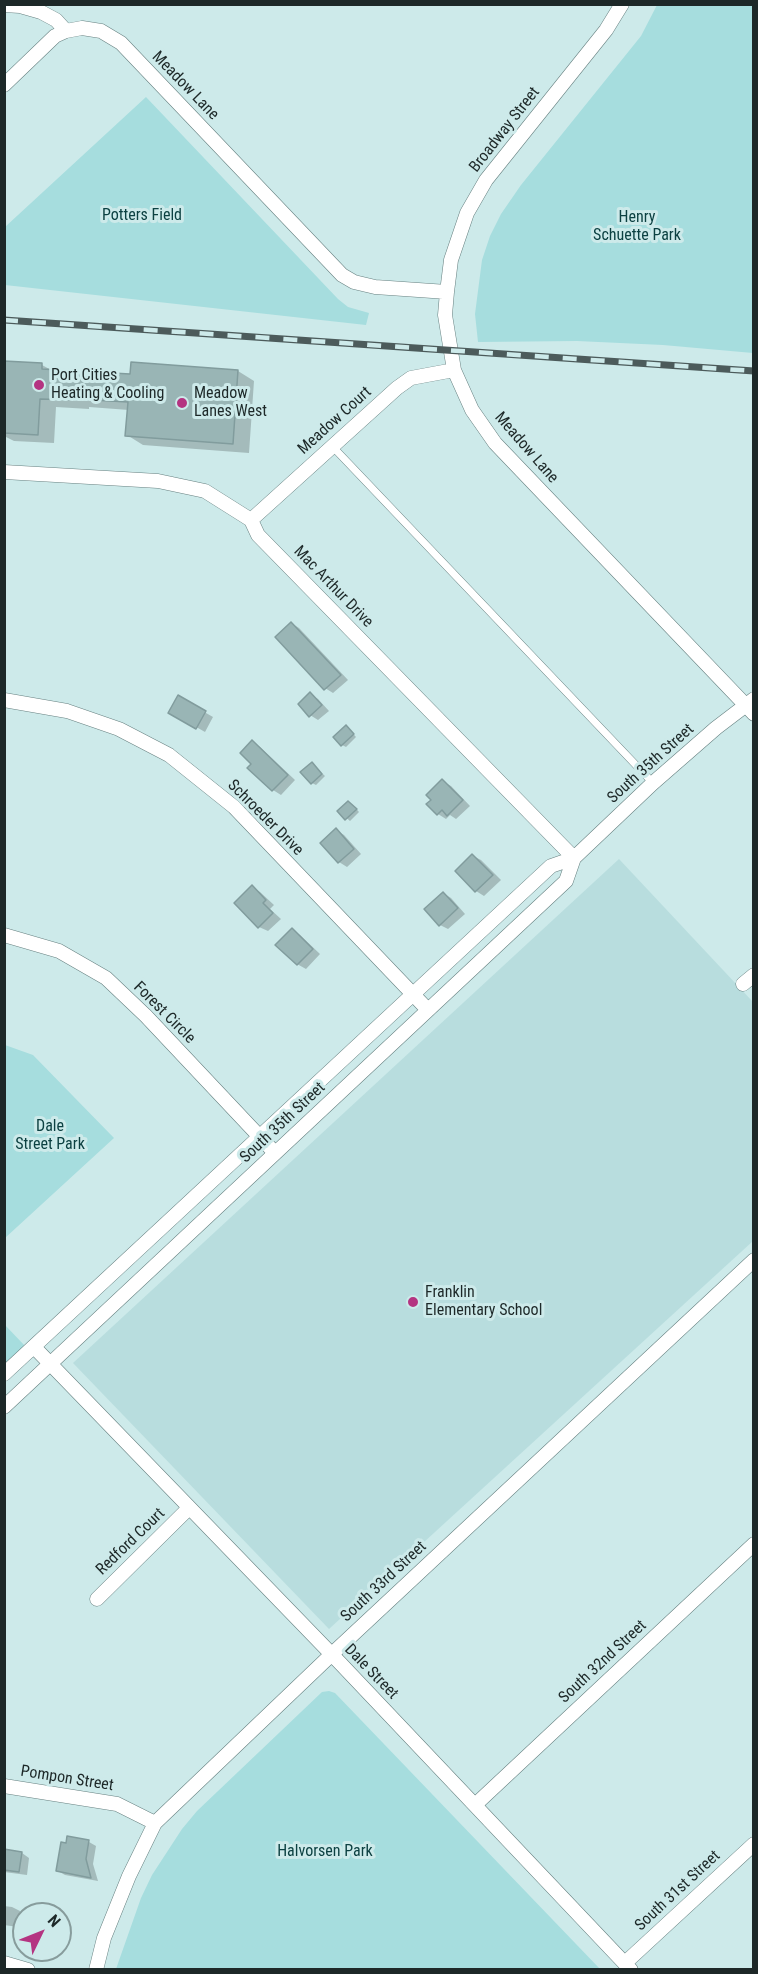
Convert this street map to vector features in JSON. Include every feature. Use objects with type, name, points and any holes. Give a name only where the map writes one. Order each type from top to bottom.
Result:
[{"type":"street","name":"Broadway Street","points":[[447,292],[451,260],[475,197],[522,134],[606,30],[622,4]]},
{"type":"street","points":[[4,5],[20,6],[41,12],[56,20],[66,31],[49,40],[4,85]]},
{"type":"street","name":"Meadow Lane","points":[[66,31],[91,28],[121,43],[342,275],[354,282],[375,287],[447,292],[445,315],[454,370],[472,410],[495,443],[751,706]]},
{"type":"street","name":"Meadow Court","points":[[251,520],[397,387],[411,378],[454,370]]},
{"type":"street","name":"Mac Arthur Drive","points":[[4,472],[158,481],[205,491],[251,520],[258,535],[574,858]]},
{"type":"street","name":"Schroeder Drive","points":[[4,700],[67,711],[119,729],[169,755],[234,807],[411,995],[428,1010]]},
{"type":"street","name":"South 35th Street","points":[[4,1374],[551,866],[574,858],[653,783],[751,706]]},
{"type":"street","name":"South 35th Street","points":[[6,1403],[566,881],[574,858]]},
{"type":"street","name":"Forest Circle","points":[[4,934],[59,951],[106,978],[146,1016],[275,1154]]},
{"type":"street","name":"South 33rd Street","points":[[96,1970],[104,1938],[129,1876],[155,1823],[753,1260]]},
{"type":"street","name":"Dale Street","points":[[34,1347],[332,1654],[628,1966]]},
{"type":"street","name":"Redford Court","points":[[97,1599],[189,1508]]},
{"type":"street","name":"South 32nd Street","points":[[475,1805],[753,1544]]},
{"type":"street","name":"Pompon Street","points":[[4,1785],[117,1804],[155,1823]]},
{"type":"street","name":"South 31st Street","points":[[628,1966],[753,1844]]},
{"type":"street","points":[[4,1963],[28,1970]]},
{"type":"lane","points":[[332,446],[653,783]]},
{"type":"shaded area","name":"Franklin Elementary School","points":[[619,859],[753,1002],[753,1241],[329,1629],[73,1363]]},
{"type":"green space","name":"Henry Schuette Park","points":[[657,5],[753,5],[753,353],[663,345],[577,341],[478,342],[475,314],[482,260],[501,214],[521,185],[641,36]]},
{"type":"green space","name":"Potters Field","points":[[146,97],[338,299],[348,307],[369,313],[366,325],[5,285],[5,227]]},
{"type":"green space","name":"Dale Street Park","points":[[5,1045],[33,1055],[114,1138],[5,1238]]},
{"type":"green space","points":[[5,1325],[25,1346],[5,1365]]},
{"type":"green space","name":"Halvorsen Park","points":[[322,1692],[335,1693],[600,1969],[116,1969],[141,1898],[152,1875],[182,1829],[197,1811]]},
{"type":"building","name":"Meadow Lanes West","points":[[4,361],[42,363],[42,369],[130,374],[131,362],[238,370],[233,444],[125,436],[128,402],[73,399],[40,399],[38,435],[4,433]]},
{"type":"building","points":[[291,622],[341,675],[324,690],[275,637]]},
{"type":"building","points":[[310,692],[322,705],[309,717],[298,704]]},
{"type":"building","points":[[178,695],[206,711],[196,729],[168,713]]},
{"type":"building","points":[[346,725],[354,734],[341,746],[333,737]]},
{"type":"building","points":[[252,740],[288,775],[272,791],[247,768],[251,764],[240,753]]},
{"type":"building","points":[[312,762],[322,774],[311,784],[300,772]]},
{"type":"building","points":[[442,779],[463,800],[447,816],[442,810],[437,815],[426,804],[431,800],[426,795]]},
{"type":"building","points":[[348,801],[357,809],[345,820],[337,811]]},
{"type":"building","points":[[336,828],[354,849],[338,863],[320,843]]},
{"type":"building","points":[[472,854],[493,875],[475,892],[455,871]]},
{"type":"building","points":[[252,885],[266,900],[263,903],[273,913],[258,928],[234,903]]},
{"type":"building","points":[[443,892],[458,908],[439,926],[424,909]]},
{"type":"building","points":[[292,928],[313,949],[297,965],[275,945]]},
{"type":"building","points":[[67,1836],[89,1840],[86,1859],[91,1878],[56,1871],[61,1842],[66,1843]]},
{"type":"building","points":[[4,1849],[22,1852],[19,1872],[4,1870]]},
{"type":"railway","points":[[4,320],[754,371]]},
{"type":"place","name":"Port Cities Heating & Cooling","points":[[39,385]]},
{"type":"place","name":"Meadow Lanes West","points":[[182,403]]},
{"type":"place","name":"Franklin Elementary School","points":[[413,1302]]}]
